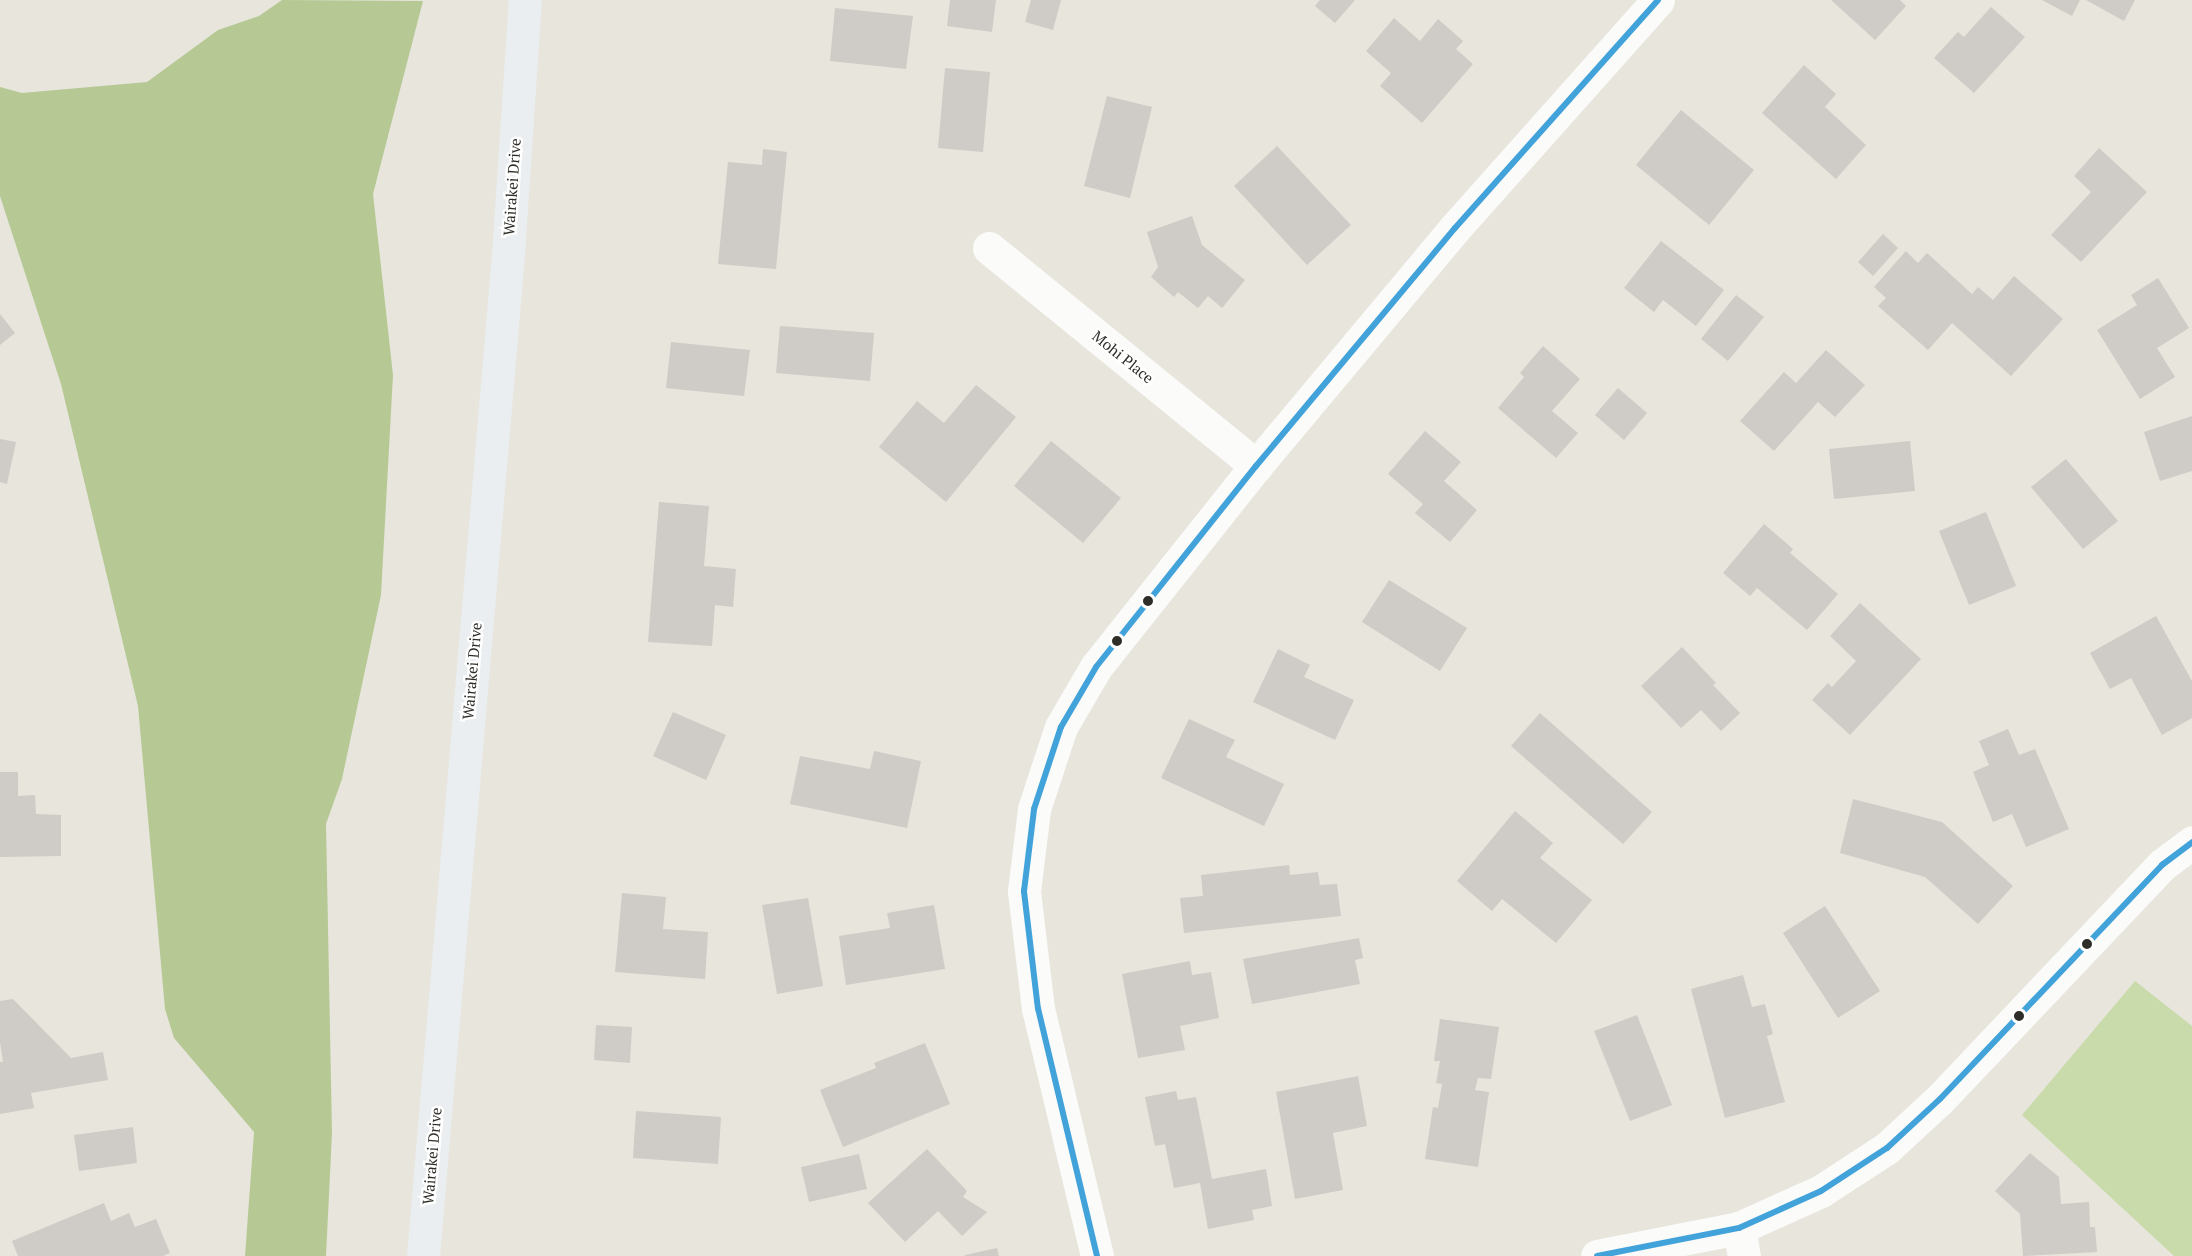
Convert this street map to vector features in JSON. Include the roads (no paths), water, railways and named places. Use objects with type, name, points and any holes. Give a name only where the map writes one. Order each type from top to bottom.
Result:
[{"type":"main road","name":"Wairakei Drive","points":[[510,0],[519,87]]},
{"type":"main road","name":"Wairakei Drive","points":[[423,1256],[507,266],[525,0]]},
{"type":"street","points":[[1097,1256],[1038,1009],[1024,891],[1034,809],[1061,727],[1096,667],[1256,466],[1455,228],[1658,0]]},
{"type":"street","name":"Mohi Place","points":[[989,248],[1256,466]]},
{"type":"street","points":[[1597,1256],[1742,1242],[1887,1148],[1940,1099],[2162,866],[2192,842]]}]
